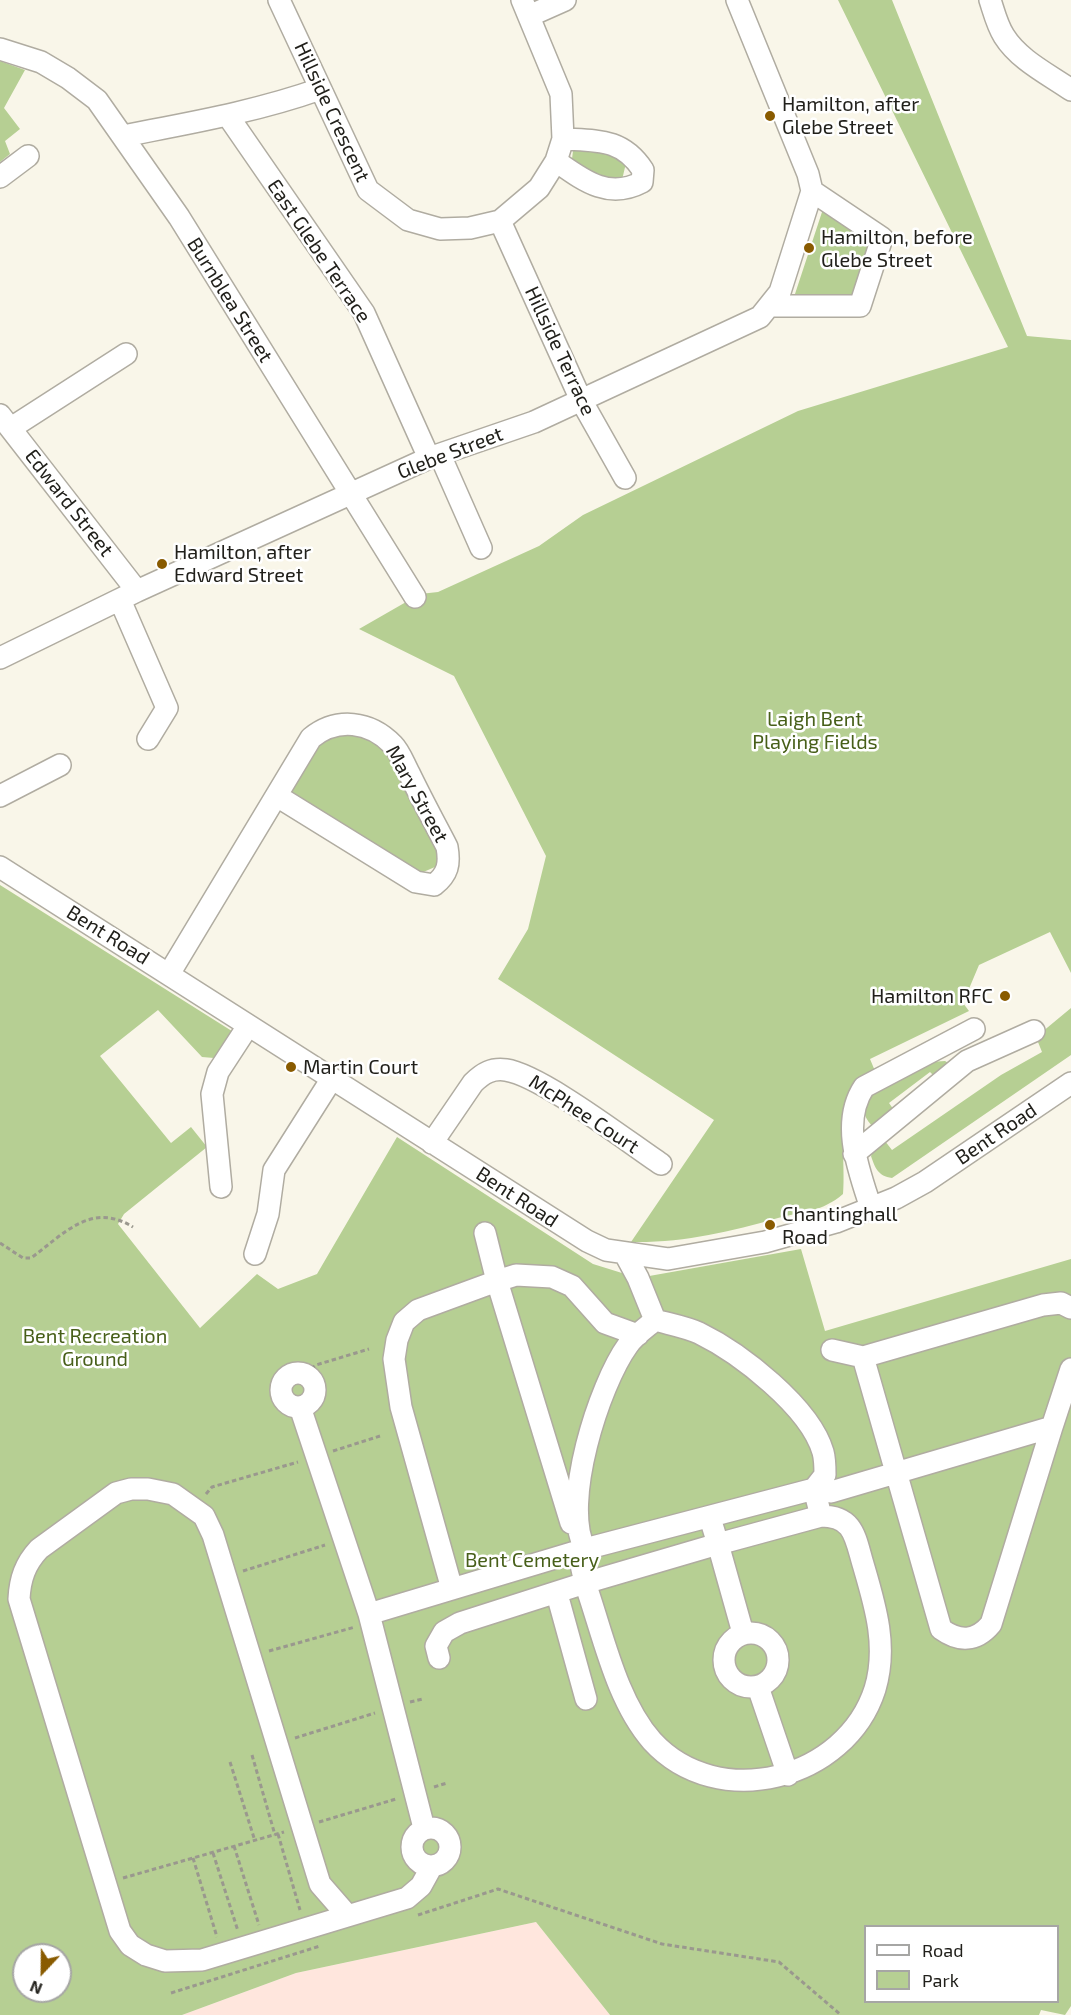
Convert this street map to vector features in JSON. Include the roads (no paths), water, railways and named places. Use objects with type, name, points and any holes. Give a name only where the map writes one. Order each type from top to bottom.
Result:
[{"type":"street","name":"Hillside Crescent","points":[[279,0],[368,190],[408,220],[440,229],[470,228],[500,220],[521,206],[539,188],[556,161],[563,139],[561,94],[526,8]]},
{"type":"street","points":[[526,8],[565,0]]},
{"type":"street","points":[[737,0],[810,182],[882,238],[860,306],[771,306]]},
{"type":"street","points":[[990,0],[1002,33],[1019,54],[1071,90]]},
{"type":"street","name":"Burnblea Street","points":[[0,49],[41,62],[68,78],[97,100],[179,217],[416,597]]},
{"type":"street","points":[[123,136],[228,116],[280,103],[320,89]]},
{"type":"street","name":"East Glebe Terrace","points":[[228,116],[364,313],[481,548]]},
{"type":"street","points":[[556,161],[592,185],[609,189],[633,187],[642,182],[643,170],[637,161],[608,141],[563,139]]},
{"type":"street","points":[[0,177],[28,156]]},
{"type":"street","name":"Glebe Street","points":[[0,658],[128,596],[352,494],[435,457],[534,422],[760,317],[780,292],[810,182]]},
{"type":"street","name":"Hillside Terrace","points":[[500,220],[581,400],[625,478]]},
{"type":"street","points":[[5,421],[126,354]]},
{"type":"street","name":"Edward Street","points":[[5,421],[128,596],[167,708],[148,739]]},
{"type":"street","name":"Mary Street","points":[[169,974],[311,738],[322,729],[353,723],[368,727],[395,747],[447,847],[449,862],[444,877],[434,885],[416,882],[277,796]]},
{"type":"street","points":[[0,796],[60,765]]},
{"type":"street","name":"Bent Road","points":[[0,867],[587,1241],[606,1250],[625,1254],[668,1259],[765,1242],[836,1222],[896,1198],[928,1180],[1071,1083]]},
{"type":"street","points":[[221,1187],[205,1115],[212,1094],[211,1080],[248,1026]]},
{"type":"street","points":[[871,1208],[854,1154],[856,1098],[864,1086],[974,1029]]},
{"type":"street","points":[[854,1154],[967,1061],[1034,1031]]},
{"type":"street","name":"McPhee Court","points":[[432,1143],[473,1083],[492,1071],[504,1070],[531,1078],[661,1164]]},
{"type":"street","points":[[255,1254],[268,1214],[274,1170],[331,1080]]},
{"type":"street","points":[[485,1233],[497,1281],[575,1537],[580,1546]]},
{"type":"street","points":[[625,1254],[638,1278],[655,1320]]},
{"type":"street","points":[[452,1589],[401,1407],[394,1359],[397,1340],[404,1322],[418,1310],[516,1275],[552,1277],[572,1286],[605,1323],[638,1335]]},
{"type":"street","points":[[832,1350],[863,1357],[1043,1305],[1061,1303],[1071,1308]]},
{"type":"street","points":[[440,1658],[436,1647],[444,1632],[460,1623],[557,1594],[585,1583],[718,1544],[821,1516],[835,1516],[850,1524],[876,1607],[881,1640],[880,1666],[865,1710],[851,1731],[832,1751],[788,1775],[760,1780],[728,1779],[703,1773],[674,1759],[654,1743],[626,1703],[585,1583],[580,1546],[578,1496],[592,1423],[613,1374],[629,1344],[655,1320]]},
{"type":"street","points":[[655,1320],[697,1332],[736,1354],[771,1383],[800,1414],[824,1453],[825,1475],[814,1490]]},
{"type":"street","points":[[863,1357],[894,1474],[941,1629],[963,1640],[976,1637],[991,1624],[1071,1369]]},
{"type":"street","points":[[305,1373],[294,1372],[283,1380],[282,1397],[292,1407],[300,1407],[317,1456],[370,1618],[424,1828],[439,1828],[448,1837],[450,1845],[446,1859],[432,1866],[421,1886],[407,1898],[384,1907],[347,1915],[202,1960],[165,1961],[146,1955],[130,1946],[120,1931],[24,1618],[20,1587],[24,1569],[39,1549],[116,1494],[148,1489],[173,1494],[204,1515],[226,1576],[320,1884],[347,1915]]},
{"type":"street","points":[[370,1618],[580,1546],[710,1518],[814,1490],[831,1492],[1052,1427]]},
{"type":"street","points":[[814,1490],[821,1516]]},
{"type":"street","points":[[710,1518],[743,1633]]},
{"type":"street","points":[[557,1594],[586,1699]]},
{"type":"street","points":[[743,1633],[755,1633],[767,1638],[775,1647],[778,1659],[776,1671],[769,1681],[758,1687],[740,1685],[726,1673],[723,1661],[725,1649],[732,1639],[743,1633]]},
{"type":"street","points":[[758,1687],[788,1775]]},
{"type":"place","name":"Hamilton, after Glebe Street","points":[[770,116]]},
{"type":"place","name":"Hamilton, before Glebe Street","points":[[809,248]]},
{"type":"place","name":"Hamilton, after Edward Street","points":[[162,564]]},
{"type":"place","name":"Hamilton RFC","points":[[1005,996]]},
{"type":"place","name":"Martin Court","points":[[291,1067]]},
{"type":"place","name":"Chantinghall Road","points":[[770,1225]]},
{"type":"park label","name":"Laigh Bent Playing Fields","points":[[815,730]]},
{"type":"park label","name":"Bent Recreation Ground","points":[[95,1348]]},
{"type":"park label","name":"Bent Cemetery","points":[[532,1560]]}]
